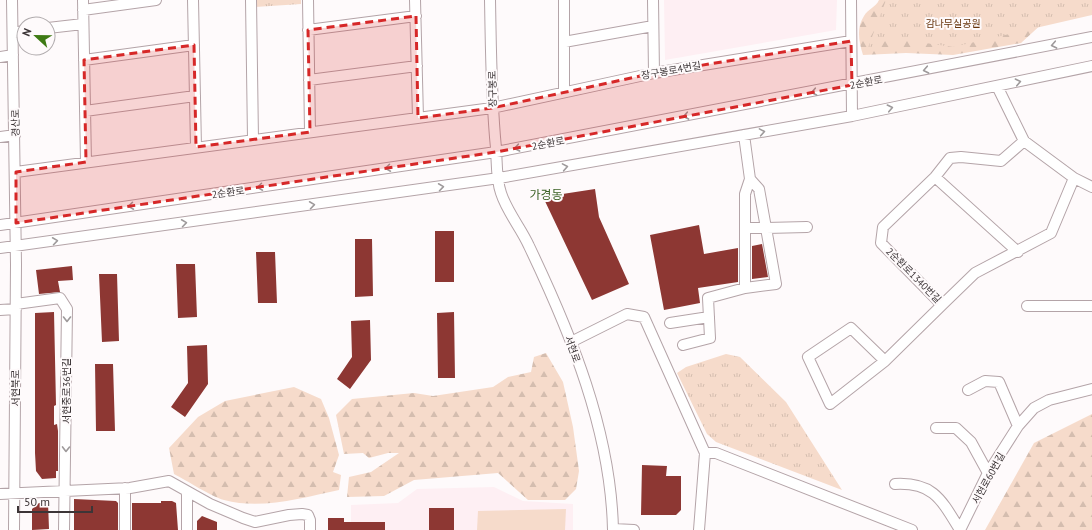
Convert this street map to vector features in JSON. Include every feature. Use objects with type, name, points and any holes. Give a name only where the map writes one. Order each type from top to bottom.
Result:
[{"type":"street","name":"경산로","points":[[12,0],[16,172],[16,247]]},
{"type":"street","points":[[86,162],[83,5],[156,0]]},
{"type":"street","points":[[193,0],[196,147]]},
{"type":"street","points":[[250,0],[253,140]]},
{"type":"street","points":[[308,0],[310,132]]},
{"type":"street","points":[[416,0],[418,118]]},
{"type":"street","name":"장구봉로","points":[[490,0],[492,108],[499,178]]},
{"type":"street","points":[[564,0],[564,92]]},
{"type":"street","points":[[653,0],[654,73]]},
{"type":"street","points":[[851,0],[852,116]]},
{"type":"street","points":[[308,30],[416,16]]},
{"type":"street","points":[[56,27],[84,24]]},
{"type":"street","points":[[564,42],[653,26]]},
{"type":"street","name":"2순환로","points":[[0,225],[496,152],[852,85],[1092,37]]},
{"type":"street","name":"장구봉로4번길","points":[[16,172],[492,108],[654,73],[851,40]]},
{"type":"street","points":[[84,60],[194,45]]},
{"type":"street","points":[[0,57],[13,55]]},
{"type":"street","points":[[309,80],[417,66]]},
{"type":"street","points":[[0,248],[16,247],[499,178],[852,116],[1092,66]]},
{"type":"street","points":[[997,86],[1024,141],[1074,178],[1092,187]]},
{"type":"street","points":[[85,111],[195,96]]},
{"type":"street","points":[[0,137],[15,135]]},
{"type":"street","points":[[744,135],[750,179],[745,194],[745,288]]},
{"type":"street","name":"2순환로1340번길","points":[[1024,141],[1001,161],[961,157],[950,158],[935,178],[883,227],[881,243],[942,305],[975,273],[1018,252],[1051,233],[1074,178]]},
{"type":"street","name":"서현로","points":[[499,178],[500,192],[510,213],[529,244],[571,342],[601,433],[609,480],[613,529]]},
{"type":"street","points":[[935,178],[1018,252]]},
{"type":"street","points":[[682,345],[710,338],[708,298],[745,288],[776,284],[759,189],[750,179]]},
{"type":"street","points":[[745,228],[806,227]]},
{"type":"street","name":"서현북로","points":[[14,530],[16,247]]},
{"type":"street","name":"서현중로36번길","points":[[16,306],[60,298],[67,309],[64,530]]},
{"type":"street","points":[[885,361],[851,328],[808,356],[830,404],[885,361],[942,305]]},
{"type":"street","points":[[0,310],[16,306]]},
{"type":"street","points":[[1027,306],[1092,306]]},
{"type":"street","points":[[571,342],[627,314],[644,317],[705,453],[699,530]]},
{"type":"street","points":[[670,323],[709,317]]},
{"type":"street","points":[[968,390],[986,381],[999,382],[1018,426]]},
{"type":"street","name":"서현로60번길","points":[[895,484],[911,483],[921,485],[932,491],[949,512],[960,530],[988,473],[1018,426],[1034,408],[1044,403],[1092,389]]},
{"type":"street","points":[[936,428],[956,428],[971,442],[988,473]]},
{"type":"street","points":[[705,453],[716,453],[912,530]]},
{"type":"street","points":[[0,494],[125,488],[169,481],[249,525],[302,514],[308,515],[310,520],[310,530]]},
{"type":"street","points":[[125,488],[125,530]]},
{"type":"street","points":[[187,492],[187,530]]},
{"type":"street","points":[[613,529],[634,530]]},
{"type":"highlighted area","points":[[416,16],[418,118],[492,108],[654,73],[851,41],[852,85],[496,152],[16,223],[16,172],[86,162],[84,60],[194,45],[196,147],[310,132],[308,30]]},
{"type":"shaded area","points":[[664,0],[837,0],[836,30],[665,60]]},
{"type":"shaded area","points":[[494,487],[523,501],[573,504],[573,530],[351,530],[351,505],[398,503],[417,489]]},
{"type":"green space","points":[[255,0],[301,0],[301,4],[255,7]]},
{"type":"green space","name":"감나무실공원","points":[[879,0],[1068,0],[1021,43],[953,55],[906,53],[863,55],[859,40],[861,21]]},
{"type":"green space","name":"감나무실공원","points":[[886,0],[1092,0],[1092,15],[953,47],[891,38],[867,50]]},
{"type":"green space","points":[[546,353],[563,382],[573,427],[579,471],[576,489],[565,500],[528,500],[498,473],[414,480],[384,496],[347,497],[349,477],[371,472],[399,453],[388,453],[369,458],[363,453],[344,454],[336,415],[352,399],[414,393],[433,396],[493,387],[508,377],[531,372],[534,357]]},
{"type":"green space","points":[[726,354],[740,357],[786,402],[842,490],[716,442],[707,434],[677,373],[686,367]]},
{"type":"green space","points":[[294,387],[321,399],[329,418],[339,455],[333,472],[341,475],[339,490],[282,502],[252,504],[238,503],[218,498],[174,474],[169,448],[198,417],[225,401]]},
{"type":"green space","points":[[1092,414],[1092,530],[985,530],[1034,443]]},
{"type":"green space","points":[[566,509],[565,530],[477,530],[478,511]]},
{"type":"building","points":[[595,189],[599,217],[629,284],[592,300],[543,197]]},
{"type":"building","points":[[699,225],[704,254],[738,248],[738,282],[698,288],[700,303],[664,310],[650,235]]},
{"type":"building","points":[[435,231],[454,231],[454,282],[435,282]]},
{"type":"building","points":[[355,239],[372,239],[373,296],[355,297]]},
{"type":"building","points":[[762,244],[768,277],[752,279],[752,246]]},
{"type":"building","points":[[256,252],[275,252],[277,303],[258,303]]},
{"type":"building","points":[[176,264],[195,264],[197,317],[178,318]]},
{"type":"building","points":[[72,266],[73,280],[58,281],[60,292],[39,294],[36,270]]},
{"type":"building","points":[[99,274],[117,274],[119,341],[102,342]]},
{"type":"building","points":[[54,312],[56,405],[54,406],[54,425],[57,424],[58,431],[58,471],[56,471],[56,478],[42,479],[36,471],[35,453],[35,313]]},
{"type":"building","points":[[454,312],[455,378],[438,378],[437,313]]},
{"type":"building","points":[[370,320],[371,360],[350,389],[337,379],[352,357],[351,321]]},
{"type":"building","points":[[207,345],[208,384],[185,417],[171,407],[188,383],[187,346]]},
{"type":"building","points":[[95,364],[113,364],[115,431],[96,431]]},
{"type":"building","points":[[642,465],[667,466],[666,476],[681,476],[681,510],[676,515],[641,515]]},
{"type":"building","points":[[74,499],[116,501],[118,503],[118,530],[74,530]]},
{"type":"building","points":[[161,501],[172,501],[176,503],[178,530],[132,530],[132,503],[161,503]]},
{"type":"building","points":[[48,502],[49,529],[32,530],[32,509],[39,503]]},
{"type":"building","points":[[429,508],[454,508],[454,530],[429,530]]},
{"type":"building","points":[[202,516],[217,522],[217,530],[197,530],[197,521]]},
{"type":"building","points":[[328,518],[344,518],[344,522],[385,522],[385,530],[328,530]]},
{"type":"district","name":"가경동","points":[[546,195]]}]
